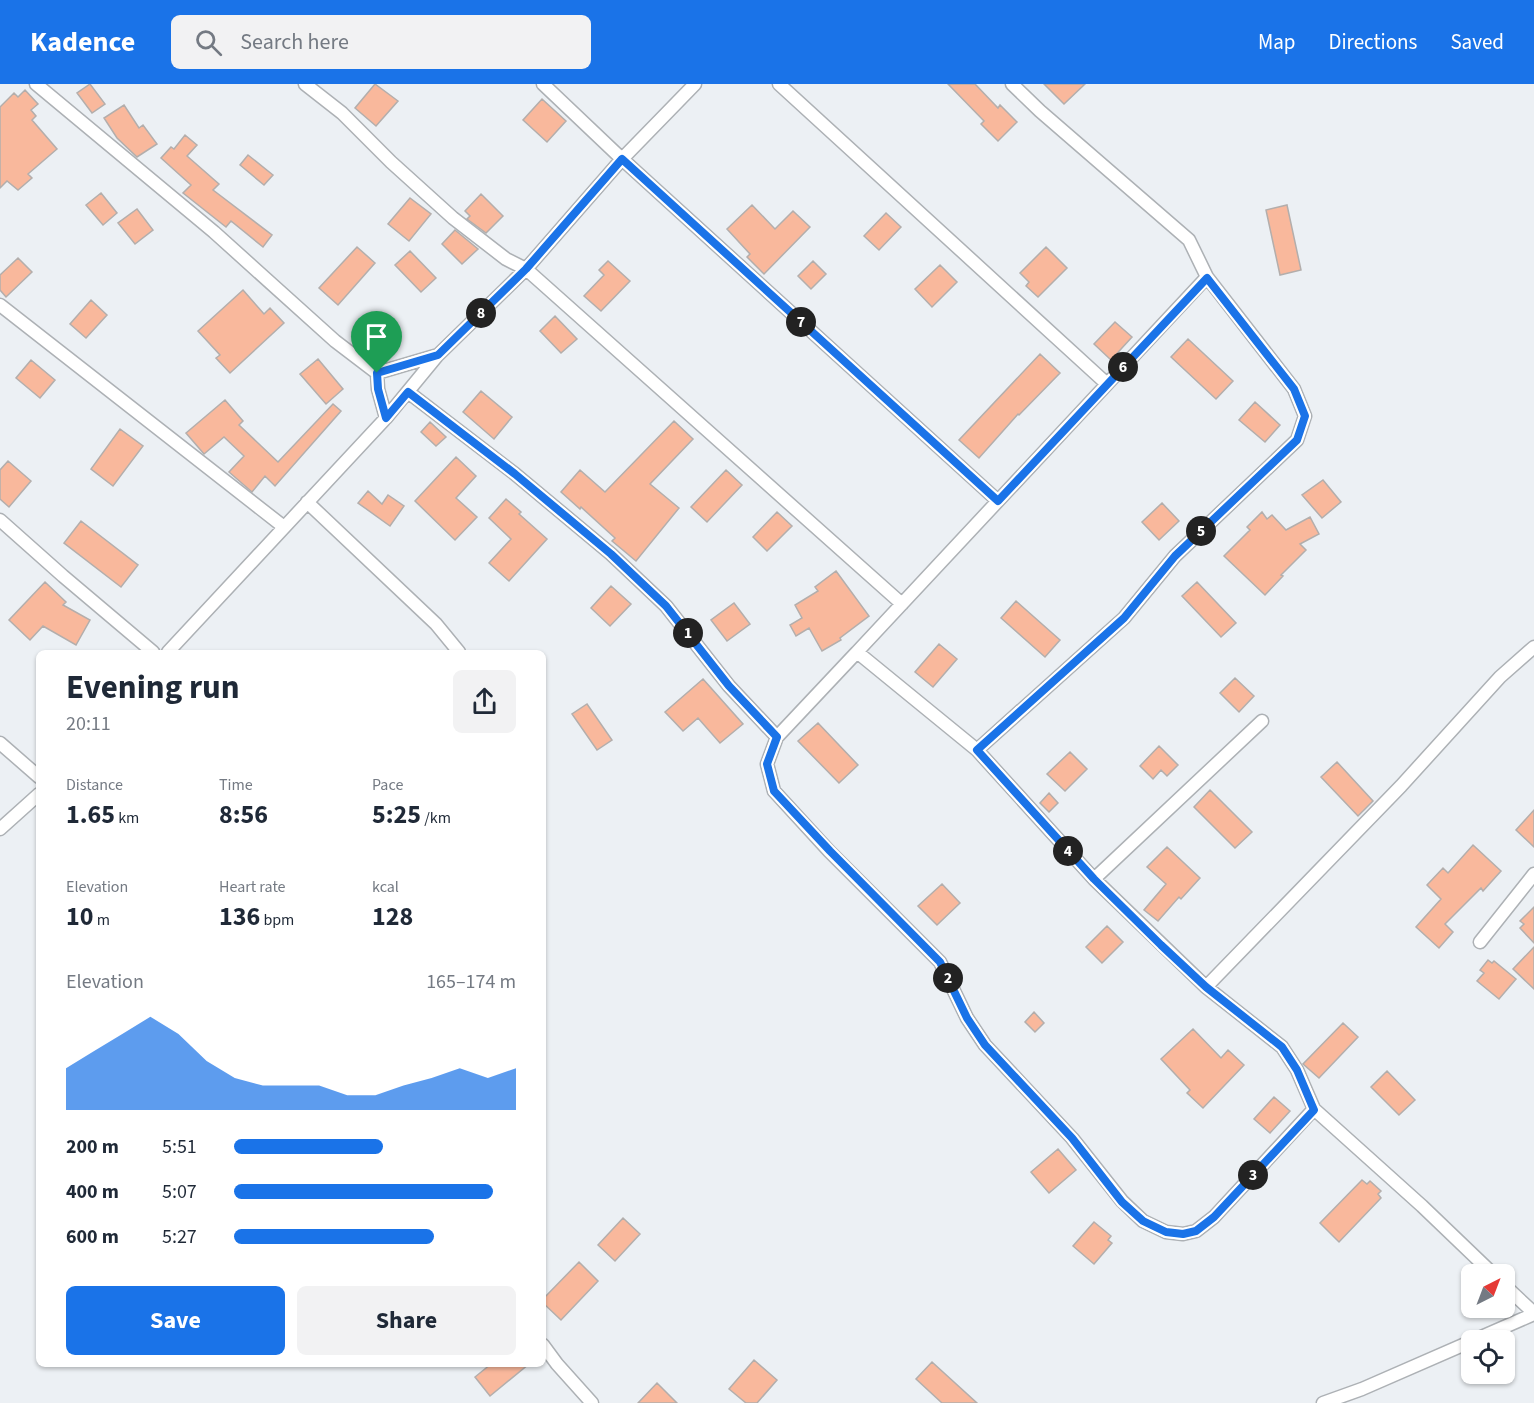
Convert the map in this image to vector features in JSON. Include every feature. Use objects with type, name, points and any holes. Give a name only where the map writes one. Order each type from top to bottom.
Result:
[{"type":"street","points":[[36,84],[214,232],[335,341],[377,373],[378,389],[386,418]]},
{"type":"street","points":[[305,84],[342,113],[391,162],[453,218],[506,259],[526,269],[902,604]]},
{"type":"street","points":[[543,84],[622,159],[998,501]]},
{"type":"street","points":[[170,650],[386,418],[438,355],[526,269],[622,159],[695,84]]},
{"type":"street","points":[[779,84],[1107,384]]},
{"type":"street","points":[[977,750],[1124,618],[1175,556],[1297,440],[1305,416],[1294,389],[1207,278],[1190,240],[1040,111],[1012,84]]},
{"type":"street","points":[[1207,278],[777,737],[767,764],[774,791],[940,962],[967,1018],[985,1045],[1072,1138],[1122,1202],[1143,1221],[1166,1232],[1183,1234],[1196,1231],[1214,1217],[1314,1110]]},
{"type":"street","points":[[0,304],[284,527]]},
{"type":"street","points":[[377,373],[438,355]]},
{"type":"street","points":[[408,392],[515,474],[611,554],[666,606],[729,686],[777,737]]},
{"type":"street","points":[[307,502],[436,624],[457,650]]},
{"type":"street","points":[[0,520],[151,650]]},
{"type":"street","points":[[1206,987],[1401,786],[1500,676],[1534,647]]},
{"type":"street","points":[[857,651],[977,750],[1094,879],[1206,987],[1282,1047],[1297,1070],[1314,1110],[1422,1206],[1483,1264]]},
{"type":"street","points":[[1094,879],[1262,721]]},
{"type":"street","points":[[0,743],[36,774]]},
{"type":"street","points":[[0,830],[36,797]]},
{"type":"street","points":[[1480,942],[1534,874]]},
{"type":"street","points":[[1323,1403],[1362,1389],[1534,1313],[1515,1295]]},
{"type":"street","points":[[546,1349],[592,1403]]},
{"type":"building","points":[[90,84],[105,104],[92,113],[77,93]]},
{"type":"building","points":[[375,84],[398,101],[376,126],[355,108]]},
{"type":"building","points":[[948,84],[975,84],[998,108],[1000,105],[1017,122],[998,141],[981,124],[984,121]]},
{"type":"building","points":[[1044,84],[1085,84],[1064,104]]},
{"type":"building","points":[[25,90],[38,104],[31,110],[36,116],[32,120],[57,149],[28,174],[32,178],[18,190],[7,181],[0,188],[0,107],[14,93],[18,97]]},
{"type":"building","points":[[542,99],[566,121],[547,142],[523,120]]},
{"type":"building","points":[[124,105],[139,128],[143,125],[157,144],[137,157],[117,138],[104,118]]},
{"type":"building","points":[[185,135],[197,145],[187,156],[219,184],[213,190],[272,235],[263,247],[231,221],[226,227],[183,193],[191,185],[161,158],[171,147],[174,149]]},
{"type":"building","points":[[248,155],[273,175],[264,185],[240,165]]},
{"type":"building","points":[[101,193],[117,213],[103,225],[86,205]]},
{"type":"building","points":[[481,194],[503,216],[486,233],[467,219],[470,216],[465,211]]},
{"type":"building","points":[[410,198],[431,214],[409,241],[388,224]]},
{"type":"building","points":[[752,205],[775,229],[793,211],[810,227],[764,274],[747,257],[750,254],[727,229]]},
{"type":"building","points":[[1287,205],[1301,270],[1280,275],[1266,210]]},
{"type":"building","points":[[137,209],[153,230],[135,244],[118,223]]},
{"type":"building","points":[[886,213],[901,227],[879,250],[864,236]]},
{"type":"building","points":[[455,230],[478,249],[462,264],[442,244]]},
{"type":"building","points":[[357,247],[375,263],[338,305],[319,288]]},
{"type":"building","points":[[1046,247],[1067,268],[1038,297],[1026,286],[1029,282],[1020,273]]},
{"type":"building","points":[[410,251],[436,278],[421,292],[395,265]]},
{"type":"building","points":[[18,258],[32,272],[6,297],[0,290],[0,275]]},
{"type":"building","points":[[608,261],[630,281],[601,311],[584,296],[604,275],[599,270]]},
{"type":"building","points":[[813,261],[826,274],[811,289],[798,276]]},
{"type":"building","points":[[940,265],[957,282],[932,307],[915,289]]},
{"type":"building","points":[[243,290],[264,314],[270,308],[284,323],[230,373],[216,358],[220,355],[198,331]]},
{"type":"building","points":[[91,300],[107,315],[86,338],[70,324]]},
{"type":"building","points":[[555,316],[577,339],[561,353],[540,331]]},
{"type":"building","points":[[1115,322],[1132,337],[1111,360],[1094,344]]},
{"type":"building","points":[[1188,339],[1233,381],[1216,399],[1171,357]]},
{"type":"building","points":[[1040,354],[1060,373],[1018,414],[979,458],[959,440]]},
{"type":"building","points":[[318,359],[343,389],[326,404],[300,374]]},
{"type":"building","points":[[31,360],[55,380],[40,398],[16,378]]},
{"type":"building","points":[[481,391],[512,417],[494,439],[463,412]]},
{"type":"building","points":[[225,400],[243,421],[239,425],[278,462],[333,404],[341,411],[275,486],[265,476],[252,492],[229,472],[244,456],[224,437],[204,454],[186,433]]},
{"type":"building","points":[[1255,402],[1280,425],[1265,442],[1239,420]]},
{"type":"building","points":[[674,421],[693,439],[650,484],[679,508],[636,561],[612,541],[615,538],[561,492],[580,470],[605,492]]},
{"type":"building","points":[[430,422],[446,437],[436,446],[421,432]]},
{"type":"building","points":[[120,429],[143,446],[113,486],[91,469]]},
{"type":"building","points":[[456,457],[476,476],[456,498],[477,517],[455,540],[415,501]]},
{"type":"building","points":[[8,461],[31,481],[9,507],[0,499],[0,470]]},
{"type":"building","points":[[726,470],[742,485],[707,522],[691,507]]},
{"type":"building","points":[[1323,480],[1341,502],[1322,518],[1302,495]]},
{"type":"building","points":[[368,491],[382,504],[388,495],[404,506],[390,526],[358,503]]},
{"type":"building","points":[[506,499],[547,539],[509,581],[489,563],[511,539],[489,518]]},
{"type":"building","points":[[1162,503],[1179,521],[1159,540],[1142,522]]},
{"type":"building","points":[[777,512],[792,526],[767,551],[753,537]]},
{"type":"building","points":[[1262,512],[1267,519],[1272,515],[1286,530],[1310,517],[1319,534],[1300,544],[1306,550],[1265,595],[1224,556],[1250,530],[1247,527]]},
{"type":"building","points":[[81,521],[138,565],[121,587],[64,543]]},
{"type":"building","points":[[836,571],[869,616],[840,638],[841,640],[822,651],[809,628],[796,636],[790,625],[802,618],[795,605],[818,591],[815,587]]},
{"type":"building","points":[[45,582],[66,602],[63,605],[90,620],[76,645],[43,626],[30,640],[9,620]]},
{"type":"building","points":[[1197,582],[1236,623],[1221,637],[1182,596]]},
{"type":"building","points":[[611,586],[631,604],[610,626],[591,608]]},
{"type":"building","points":[[1016,601],[1060,640],[1045,657],[1001,618]]},
{"type":"building","points":[[734,603],[750,624],[727,641],[711,620]]},
{"type":"building","points":[[939,644],[957,659],[933,687],[915,672]]},
{"type":"building","points":[[1235,678],[1254,696],[1239,712],[1220,693]]},
{"type":"building","points":[[703,679],[743,724],[720,743],[698,718],[683,731],[665,712]]},
{"type":"building","points":[[587,704],[612,740],[597,750],[572,714]]},
{"type":"building","points":[[818,723],[858,765],[839,783],[798,741]]},
{"type":"building","points":[[1159,746],[1178,765],[1167,776],[1161,770],[1153,779],[1140,766]]},
{"type":"building","points":[[1070,752],[1087,769],[1065,791],[1047,774]]},
{"type":"building","points":[[1337,762],[1373,801],[1358,816],[1321,777]]},
{"type":"building","points":[[1210,790],[1252,832],[1235,848],[1194,807]]},
{"type":"building","points":[[1049,793],[1058,803],[1049,812],[1040,803]]},
{"type":"building","points":[[1534,810],[1534,847],[1516,830]]},
{"type":"building","points":[[1473,845],[1501,871],[1483,891],[1481,888],[1445,924],[1453,932],[1439,948],[1416,927],[1441,899],[1427,885],[1443,868],[1448,873]]},
{"type":"building","points":[[1167,847],[1200,878],[1158,921],[1144,910],[1166,884],[1147,867]]},
{"type":"building","points":[[942,884],[960,903],[937,925],[918,906]]},
{"type":"building","points":[[1534,907],[1534,943],[1520,928],[1524,924],[1520,921]]},
{"type":"building","points":[[1107,926],[1123,942],[1102,963],[1086,947]]},
{"type":"building","points":[[1534,947],[1534,989],[1513,969]]},
{"type":"building","points":[[1488,960],[1492,963],[1494,961],[1516,979],[1499,999],[1477,981],[1484,973],[1480,970]]},
{"type":"building","points":[[1034,1012],[1044,1023],[1035,1032],[1025,1022]]},
{"type":"building","points":[[1343,1023],[1358,1037],[1319,1078],[1303,1064]]},
{"type":"building","points":[[1193,1029],[1221,1058],[1228,1050],[1244,1065],[1203,1108],[1187,1093],[1190,1090],[1161,1059]]},
{"type":"building","points":[[1387,1071],[1415,1100],[1399,1115],[1371,1087]]},
{"type":"building","points":[[1274,1097],[1290,1111],[1270,1133],[1254,1119]]},
{"type":"building","points":[[1058,1149],[1076,1170],[1049,1193],[1031,1172]]},
{"type":"building","points":[[1362,1180],[1367,1184],[1370,1181],[1381,1191],[1378,1194],[1381,1198],[1339,1242],[1320,1223]]},
{"type":"building","points":[[623,1218],[640,1234],[615,1261],[598,1245]]},
{"type":"building","points":[[1094,1222],[1111,1236],[1108,1240],[1112,1243],[1094,1264],[1073,1246]]},
{"type":"building","points":[[579,1262],[598,1281],[561,1320],[546,1306],[546,1296]]},
{"type":"building","points":[[754,1360],[777,1380],[757,1403],[746,1403],[729,1389]]},
{"type":"building","points":[[932,1362],[977,1403],[942,1403],[916,1379]]},
{"type":"building","points":[[487,1367],[525,1367],[490,1396],[475,1377]]},
{"type":"building","points":[[657,1383],[677,1403],[638,1403]]},
{"type":"route","points":[[622,159],[998,501],[1207,278],[1294,389],[1305,416],[1297,440],[1175,556],[1124,618],[977,750],[1094,879],[1161,945],[1206,987],[1282,1047],[1297,1070],[1314,1110],[1214,1217],[1196,1231],[1183,1234],[1166,1232],[1143,1221],[1122,1202],[1072,1138],[985,1045],[967,1018],[940,962],[774,791],[767,764],[777,737],[729,686],[666,606],[558,508],[408,392],[386,418],[380,400],[377,373],[438,355],[526,269],[622,159]]}]
